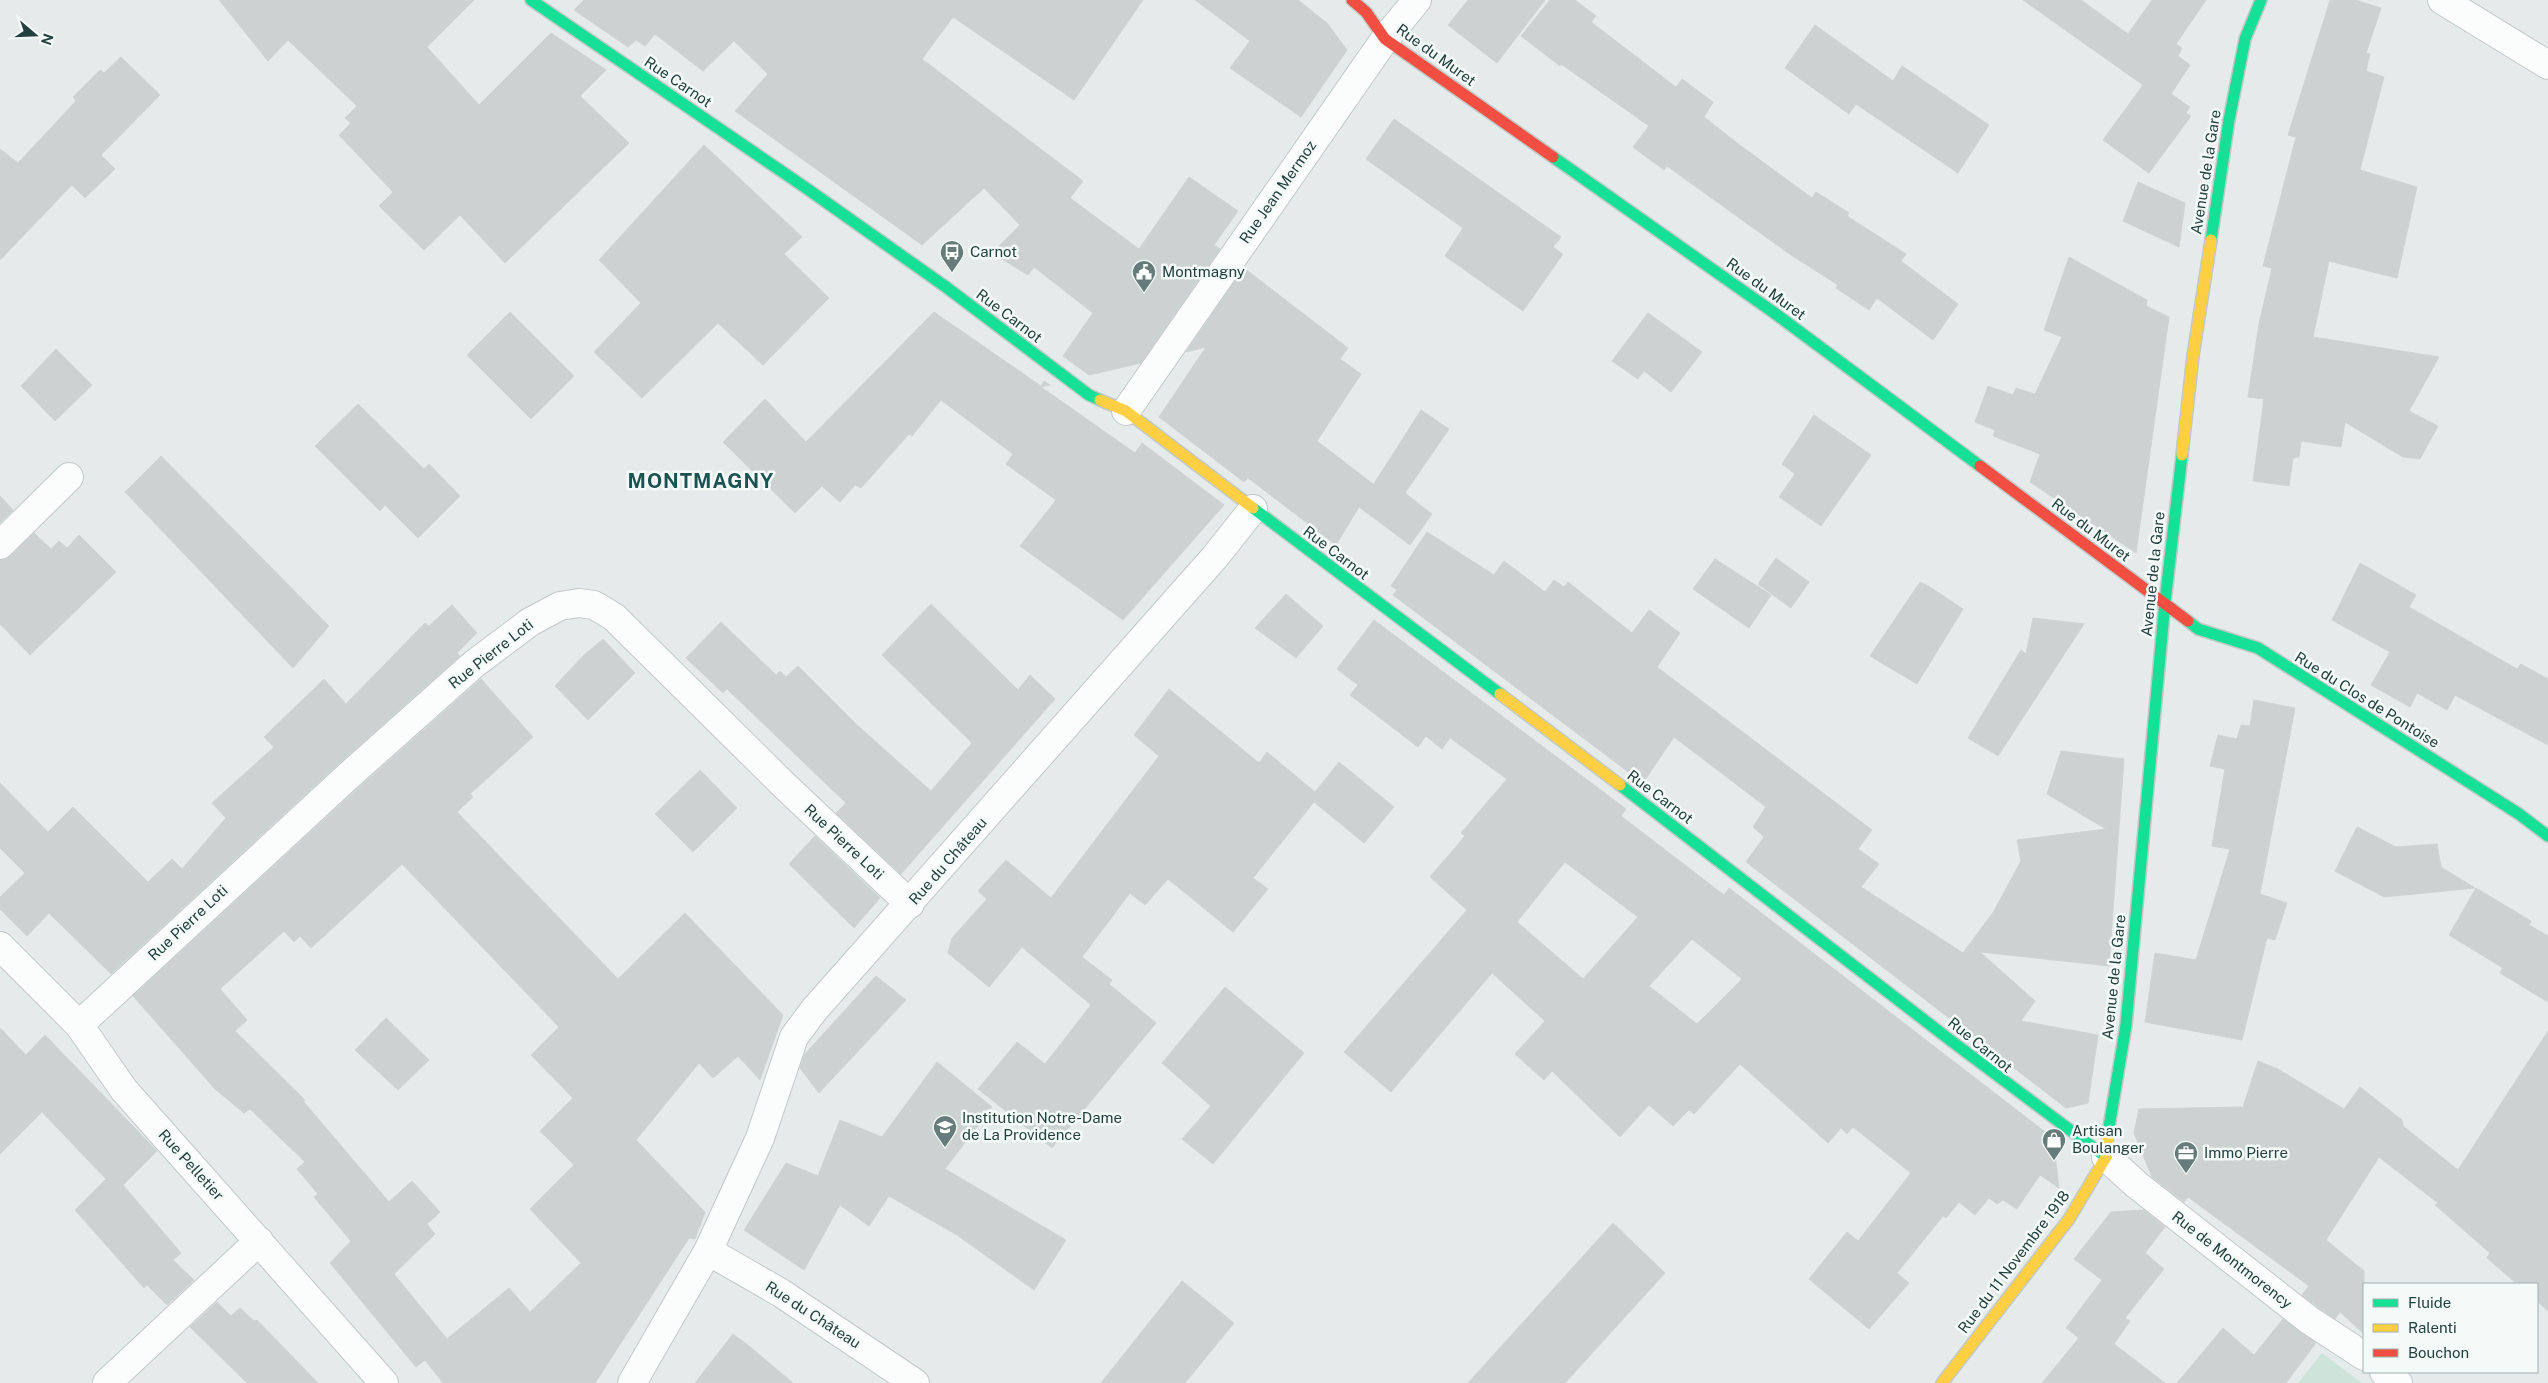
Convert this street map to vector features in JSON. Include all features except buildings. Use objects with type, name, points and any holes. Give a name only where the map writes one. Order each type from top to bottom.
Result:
[{"type":"main road","name":"Rue Carnot","points":[[531,0],[806,188],[946,287],[1089,395],[1126,411],[1690,839],[2017,1093],[2106,1157]]},
{"type":"main road","name":"Rue du Muret","points":[[1352,0],[1366,12],[1385,38],[1773,312],[2165,602]]},
{"type":"main road","name":"Avenue de la Gare","points":[[2106,1157],[2112,1106],[2126,1025],[2165,602],[2193,356],[2226,138],[2245,40],[2261,0]]},
{"type":"main road","name":"Rue du Clos de Pontoise","points":[[2165,602],[2198,629],[2258,648],[2520,814],[2548,836]]},
{"type":"main road","name":"Rue du 11 Novembre 1918","points":[[1942,1383],[2069,1219],[2106,1157]]},
{"type":"street","name":"Rue Jean Mermoz","points":[[1126,411],[1385,38],[1417,0]]},
{"type":"street","points":[[2442,0],[2548,65]]},
{"type":"street","points":[[0,545],[69,477]]},
{"type":"street","name":"Rue du Château","points":[[632,1383],[708,1251],[760,1138],[794,1037],[814,1010],[910,904],[1214,558],[1253,509]]},
{"type":"street","name":"Rue Pierre Loti","points":[[79,1026],[346,778],[474,664],[530,622],[560,606],[579,603],[594,606],[614,617],[786,787],[910,904]]},
{"type":"street","name":"Rue Pelletier","points":[[0,946],[79,1026],[124,1090],[384,1383]]},
{"type":"street","name":"Rue de Montmorency","points":[[2106,1157],[2137,1185],[2310,1320],[2363,1355]]},
{"type":"street","points":[[107,1383],[259,1241]]},
{"type":"street","name":"Rue du Château","points":[[708,1251],[781,1293],[915,1383]]},
{"type":"street","points":[[2385,1373],[2398,1383]]},
{"type":"green space","points":[[2322,1353],[2362,1383],[2298,1383]]},
{"type":"traffic: fast","points":[[531,0],[806,188],[946,287],[1089,395],[1100,400]]},
{"type":"traffic: fast","points":[[2211,240],[2229,120],[2245,39],[2261,0]]},
{"type":"traffic: fast","points":[[1553,157],[1773,312],[1980,466]]},
{"type":"traffic: fast","points":[[2108,1133],[2126,1025],[2165,602],[2182,455]]},
{"type":"traffic: fast","points":[[1253,508],[1500,694]]},
{"type":"traffic: fast","points":[[2188,621],[2198,629],[2258,648],[2519,814],[2548,836]]},
{"type":"traffic: fast","points":[[1620,785],[1950,1040],[2106,1157]]},
{"type":"traffic: slow","points":[[2182,455],[2193,356],[2211,240]]},
{"type":"traffic: slow","points":[[1100,400],[1126,411],[1253,508]]},
{"type":"traffic: slow","points":[[1500,694],[1620,785]]},
{"type":"traffic: slow","points":[[1942,1383],[2069,1219],[2106,1157],[2108,1133]]},
{"type":"traffic: jam","points":[[1352,0],[1366,12],[1385,39],[1553,157]]},
{"type":"traffic: jam","points":[[1980,466],[2188,621]]},
{"type":"place","name":"Carnot","points":[[952,273]]},
{"type":"place","name":"Montmagny","points":[[1144,293]]},
{"type":"place","name":"Institution Notre-Dame de La Providence","points":[[945,1148]]},
{"type":"place","name":"Artisan Boulanger","points":[[2054,1161]]},
{"type":"place","name":"Immo Pierre","points":[[2186,1174]]},
{"type":"district","name":"MONTMAGNY","points":[[701,481]]}]
